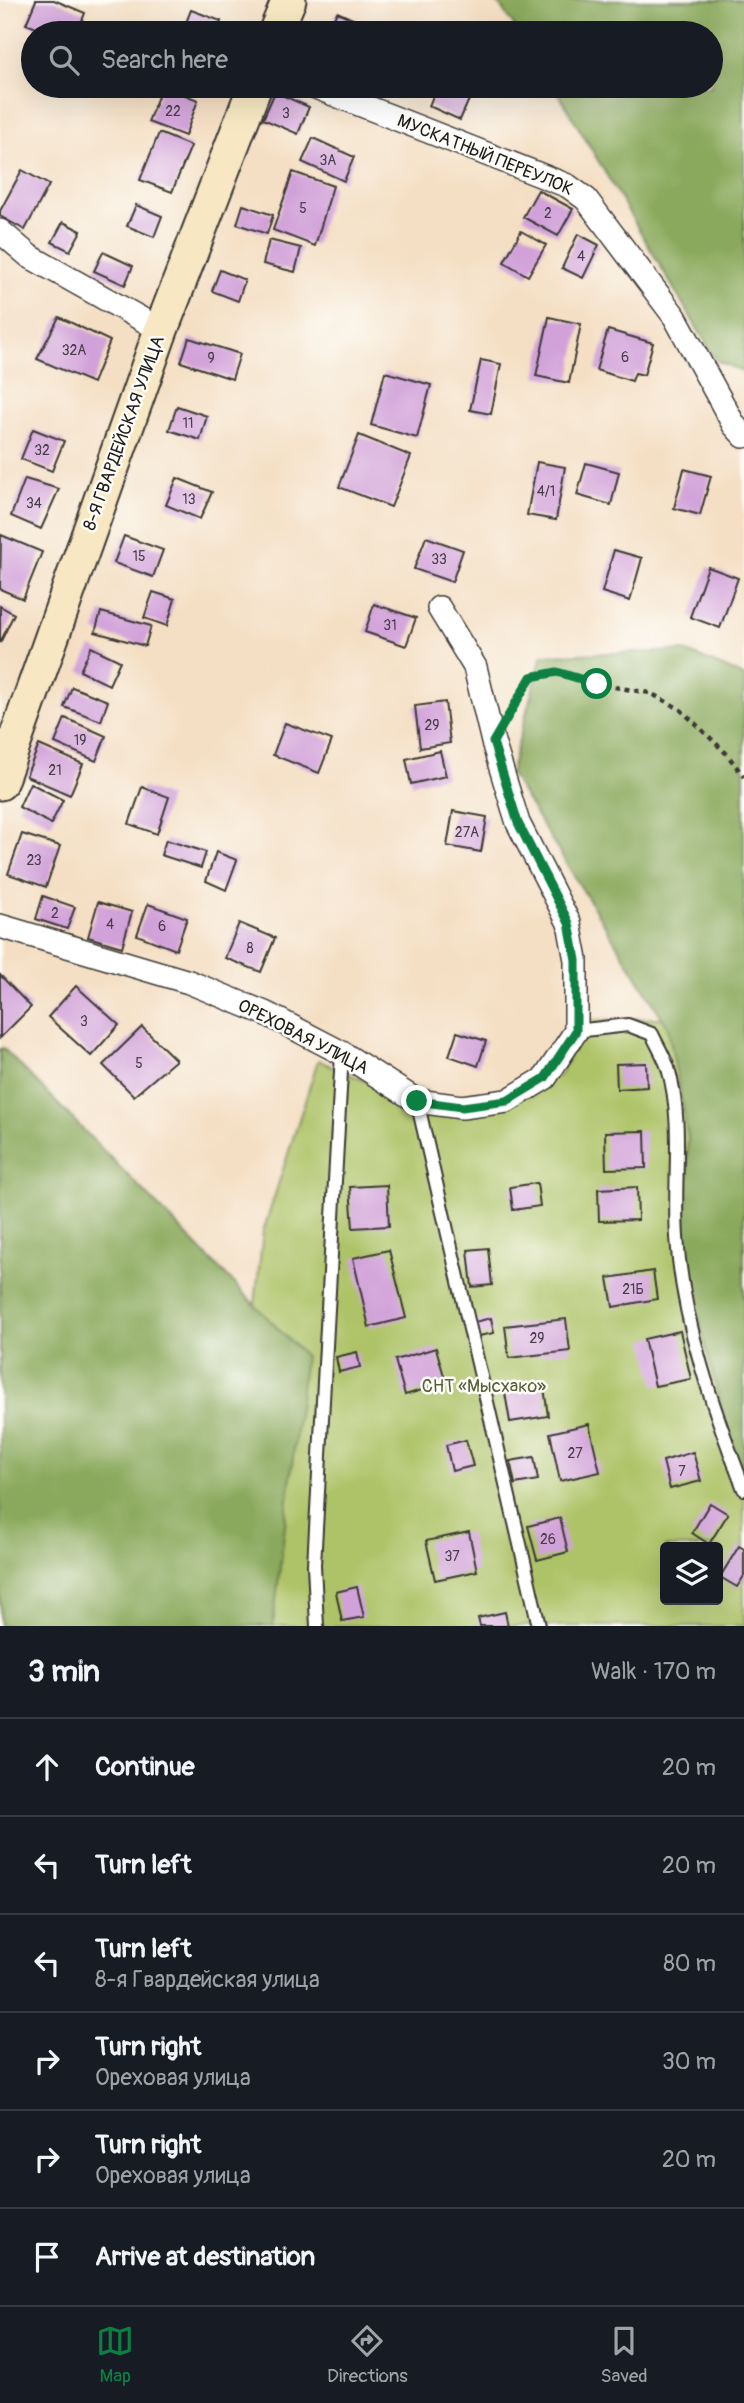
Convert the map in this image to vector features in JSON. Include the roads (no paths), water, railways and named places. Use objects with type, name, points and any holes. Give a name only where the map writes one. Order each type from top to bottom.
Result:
[{"type":"street","points":[[280,21],[289,0]]},
{"type":"street","name":"8-Я ГВАРДЕЙСКАЯ УЛИЦА","points":[[0,783],[161,330],[250,98]]},
{"type":"street","name":"МУСКАТНЫЙ ПЕРЕУЛОК","points":[[344,98],[568,186],[586,199],[676,317],[734,425],[744,436]]},
{"type":"street","points":[[0,231],[29,256],[161,330]]},
{"type":"street","points":[[439,608],[475,667],[493,742],[518,823],[569,923],[576,960],[576,1031]]},
{"type":"street","name":"ОРЕХОВАЯ УЛИЦА","points":[[0,926],[189,982],[267,1014],[342,1054],[417,1101],[462,1107],[507,1101],[545,1078],[576,1031]]},
{"type":"lane","points":[[576,1031],[628,1025],[652,1034],[668,1067],[676,1118],[677,1237],[684,1295],[719,1422],[744,1489]]},
{"type":"lane","points":[[317,1626],[314,1565],[342,1054]]},
{"type":"lane","points":[[417,1101],[539,1626]]},
{"type":"park label","name":"СНТ «Мысхако»","points":[[484,1386]]}]
